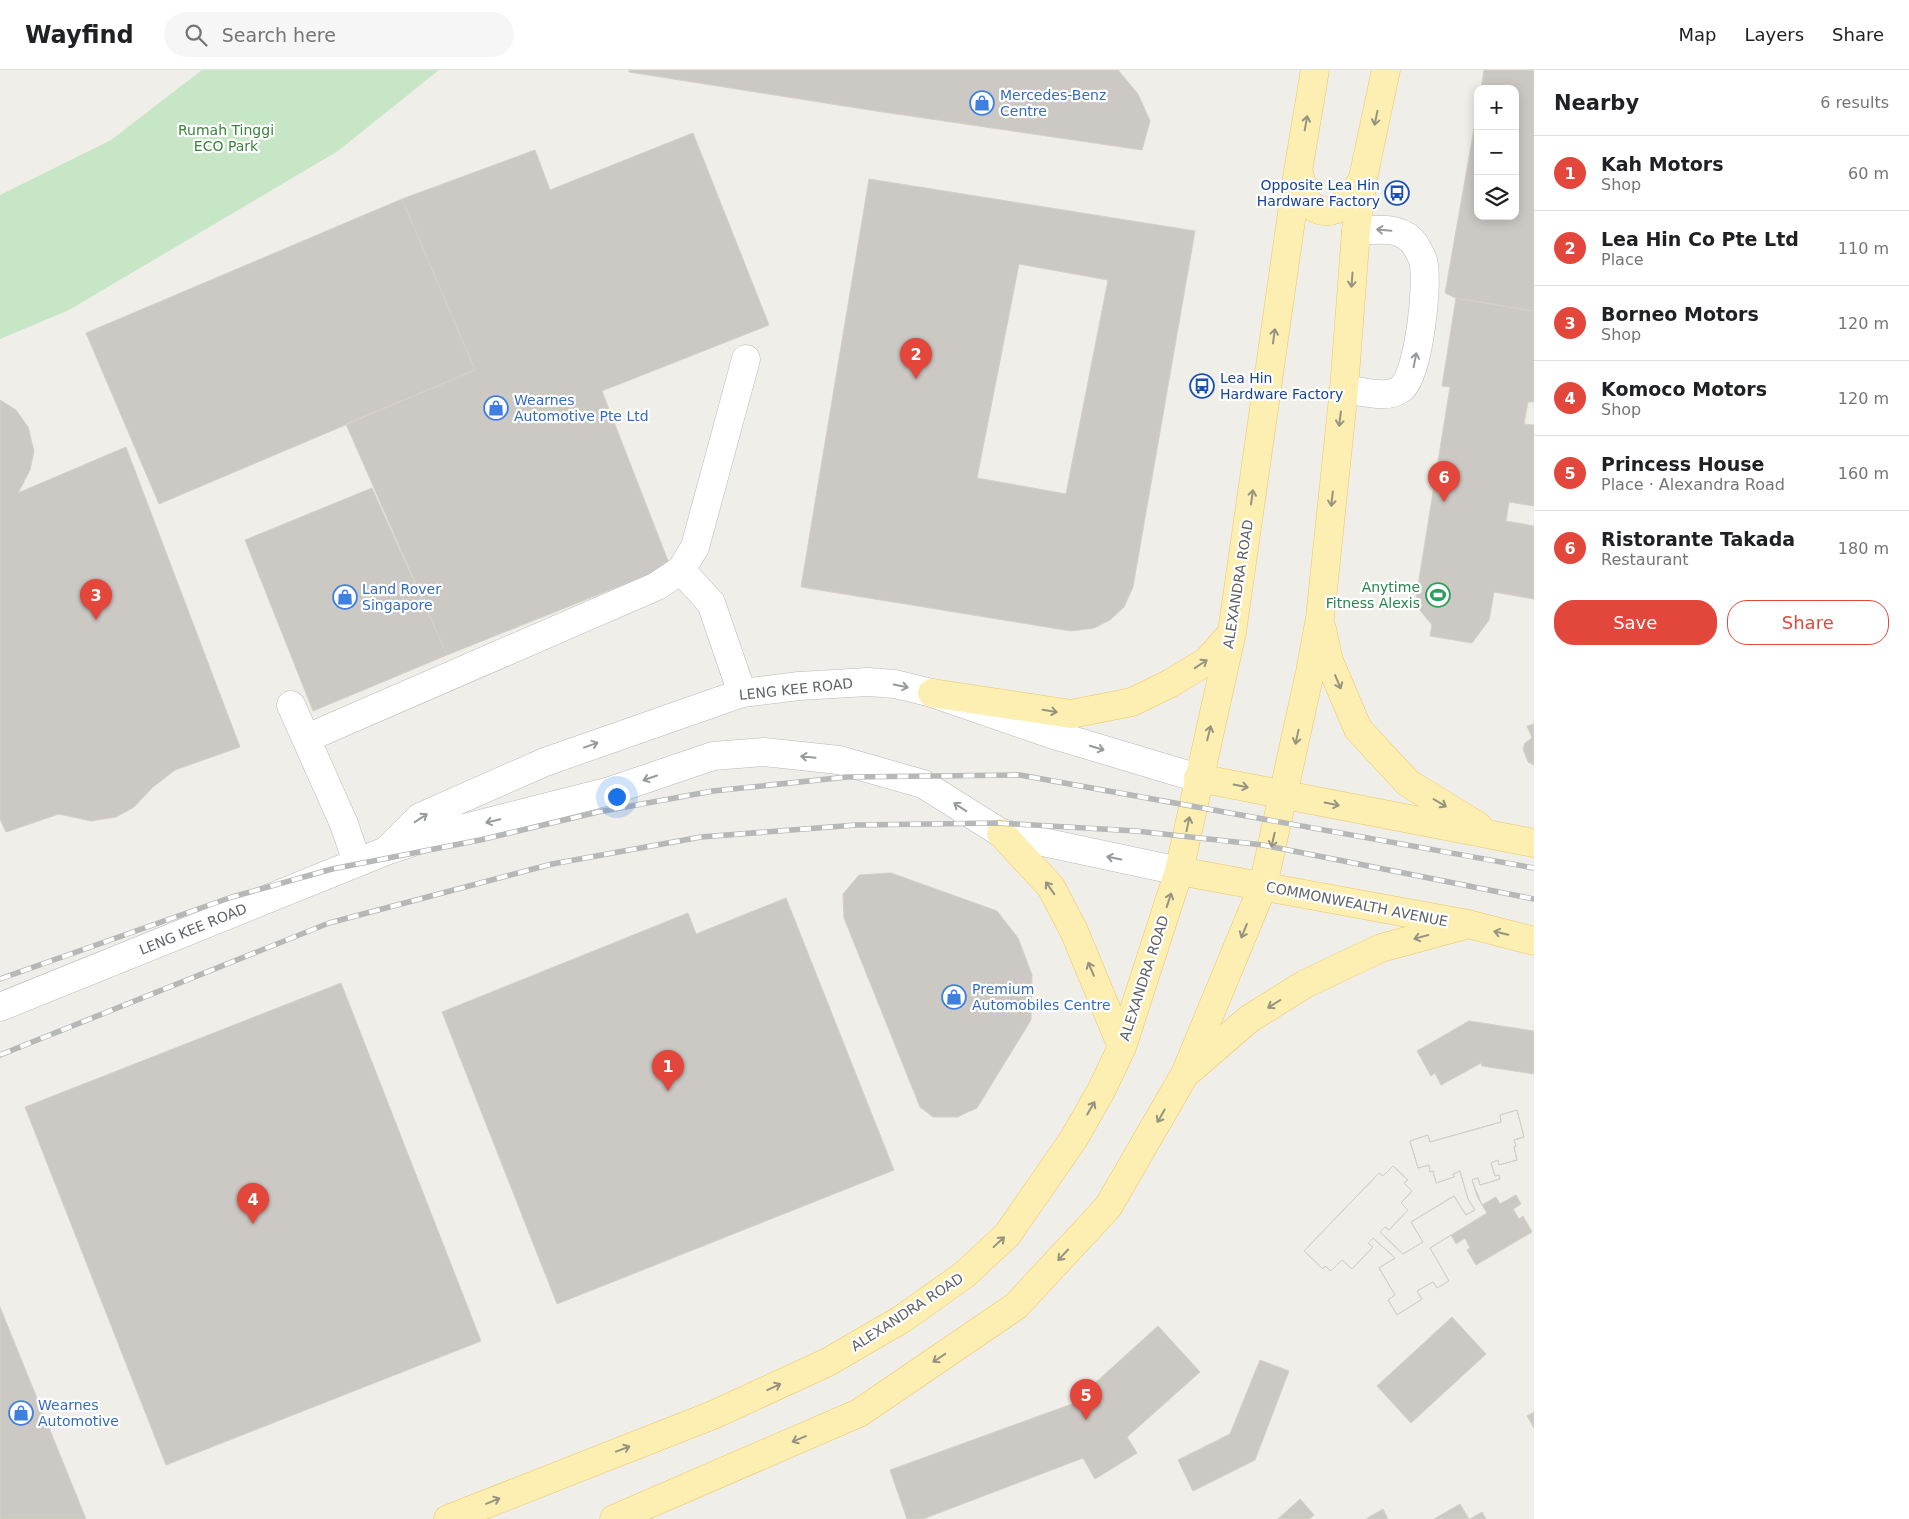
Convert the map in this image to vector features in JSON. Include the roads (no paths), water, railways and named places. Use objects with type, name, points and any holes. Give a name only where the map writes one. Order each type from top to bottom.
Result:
[{"type":"main road","name":"ALEXANDRA ROAD","points":[[448,1519],[713,1415],[828,1362],[902,1319],[964,1275],[1007,1235],[1073,1140],[1101,1091],[1122,1047],[1179,871],[1198,778],[1232,632],[1298,171],[1315,70]]},
{"type":"main road","points":[[614,1519],[860,1413],[1016,1306],[1108,1207],[1185,1074],[1263,886],[1320,618],[1344,388],[1356,231],[1364,178],[1386,70]]},
{"type":"main road","points":[[1298,171],[1308,204],[1323,211],[1339,208],[1349,199],[1364,178]]},
{"type":"main road","points":[[1320,618],[1329,661],[1358,729],[1408,783],[1495,836]]},
{"type":"main road","points":[[932,693],[1071,714],[1132,702],[1171,684],[1207,661],[1232,632]]},
{"type":"main road","points":[[1198,778],[1534,843]]},
{"type":"main road","points":[[1001,834],[1051,887],[1074,930],[1122,1047]]},
{"type":"main road","name":"COMMONWEALTH AVENUE","points":[[1179,871],[1468,924],[1534,941]]},
{"type":"main road","points":[[1185,1074],[1249,1020],[1305,984],[1381,948],[1468,924]]},
{"type":"street","points":[[1344,388],[1386,395],[1403,388],[1413,370],[1423,317],[1423,260],[1411,239],[1387,229],[1356,231]]},
{"type":"street","points":[[307,738],[657,586],[681,570],[695,548],[746,359]]},
{"type":"street","points":[[681,570],[711,603],[742,693]]},
{"type":"street","name":"LENG KEE ROAD","points":[[386,851],[420,817],[545,762],[742,693],[799,686],[868,682],[895,684],[932,693],[1051,734],[1198,778]]},
{"type":"street","points":[[291,705],[307,738],[357,862]]},
{"type":"street","name":"LENG KEE ROAD","points":[[0,1006],[386,851],[425,838],[610,791],[713,756],[764,752],[839,760],[923,784],[1001,834],[1179,871]]},
{"type":"railway","points":[[0,979],[232,897],[332,869],[480,840],[598,812],[713,791],[847,777],[1020,775],[1534,868]]},
{"type":"railway","points":[[0,1055],[329,923],[552,864],[701,837],[856,825],[998,823],[1136,831],[1263,845],[1534,899]]},
{"type":"place","name":"Mercedes-Benz Centre","points":[[982,103]]},
{"type":"place","name":"Opposite Lea Hin Hardware Factory","points":[[1397,193]]},
{"type":"place","name":"Lea Hin Co Pte Ltd","points":[[916,379]]},
{"type":"place","name":"Lea Hin Hardware Factory","points":[[1202,386]]},
{"type":"place","name":"Wearnes Automotive Pte Ltd","points":[[496,408]]},
{"type":"place","name":"Ristorante Takada","points":[[1444,502]]},
{"type":"place","name":"Anytime Fitness Alexis","points":[[1438,595]]},
{"type":"place","name":"Land Rover Singapore","points":[[345,597]]},
{"type":"place","name":"Borneo Motors","points":[[96,620]]},
{"type":"place","name":"Premium Automobiles Centre","points":[[954,997]]},
{"type":"place","name":"Kah Motors","points":[[668,1091]]},
{"type":"place","name":"Komoco Motors","points":[[253,1224]]},
{"type":"place","name":"Wearnes Automotive","points":[[21,1413]]},
{"type":"place","name":"Princess House","points":[[1086,1420]]},
{"type":"park label","name":"Rumah Tinggi ECO Park","points":[[226,138]]}]
